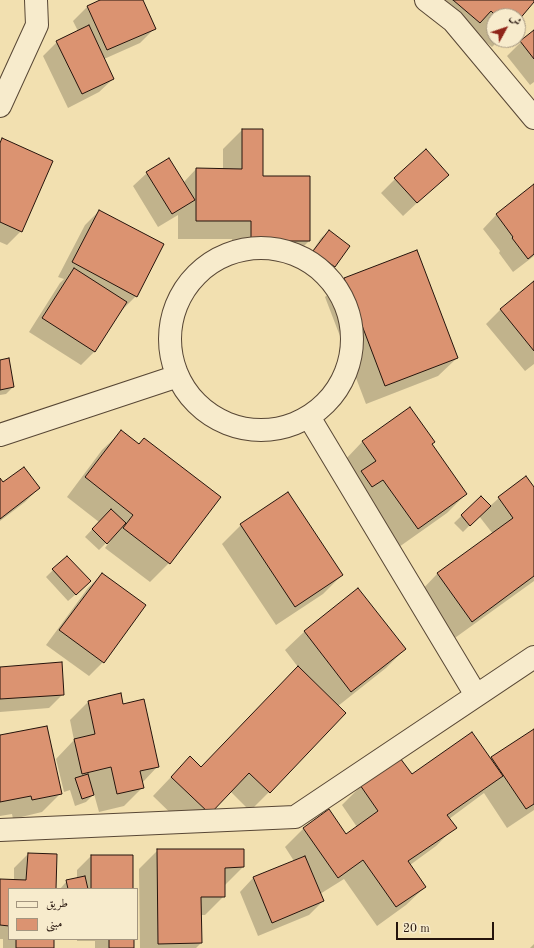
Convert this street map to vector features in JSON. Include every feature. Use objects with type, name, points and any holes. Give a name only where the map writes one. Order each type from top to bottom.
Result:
[{"type":"street","points":[[0,106],[37,25],[36,0]]},
{"type":"street","points":[[426,0],[453,21],[534,118]]},
{"type":"street","points":[[269,248],[300,255],[326,274],[344,299],[353,330],[351,361],[339,390],[317,413],[309,417],[291,427],[263,432],[233,427],[207,414],[187,394],[173,367],[169,338],[174,309],[188,283],[209,263],[238,250],[269,248]]},
{"type":"street","points":[[0,435],[178,376]]},
{"type":"street","points":[[309,417],[476,695]]},
{"type":"street","points":[[0,830],[295,817],[534,656]]},
{"type":"building","points":[[100,0],[143,0],[156,29],[107,50],[87,6]]},
{"type":"building","points":[[453,0],[534,0],[526,12],[526,8],[486,8],[486,16],[480,23]]},
{"type":"building","points":[[89,25],[114,79],[82,94],[56,41]]},
{"type":"building","points":[[534,30],[534,59],[525,48],[526,36]]},
{"type":"building","points":[[242,129],[263,129],[263,176],[310,176],[310,241],[251,241],[251,221],[196,221],[196,168],[242,169]]},
{"type":"building","points":[[2,138],[53,161],[22,232],[0,222],[0,143]]},
{"type":"building","points":[[426,149],[449,175],[417,203],[394,178]]},
{"type":"building","points":[[169,158],[195,200],[172,214],[146,172]]},
{"type":"building","points":[[534,184],[534,254],[528,259],[496,214]]},
{"type":"building","points":[[99,210],[164,244],[137,297],[72,262]]},
{"type":"building","points":[[329,230],[350,246],[335,267],[313,251]]},
{"type":"building","points":[[417,250],[458,358],[385,386],[344,278]]},
{"type":"building","points":[[74,268],[127,302],[95,352],[42,318]]},
{"type":"building","points":[[534,281],[534,351],[500,309]]},
{"type":"building","points":[[9,358],[14,387],[0,390],[0,360]]},
{"type":"building","points":[[410,407],[435,442],[432,444],[467,494],[418,529],[383,480],[372,487],[361,471],[376,461],[362,441]]},
{"type":"building","points":[[121,430],[139,444],[144,438],[221,497],[170,564],[123,528],[133,515],[85,477]]},
{"type":"building","points":[[24,467],[40,488],[0,519],[0,478],[3,482]]},
{"type":"building","points":[[526,476],[534,487],[534,576],[472,622],[437,573],[513,518],[498,497]]},
{"type":"building","points":[[288,492],[343,575],[295,607],[240,524]]},
{"type":"building","points":[[481,496],[491,506],[470,526],[461,515]]},
{"type":"building","points":[[111,509],[126,523],[107,544],[92,529]]},
{"type":"building","points":[[67,556],[91,581],[76,595],[52,569]]},
{"type":"building","points":[[102,573],[146,605],[104,663],[59,630]]},
{"type":"building","points":[[358,588],[406,649],[351,692],[304,631]]},
{"type":"building","points":[[62,662],[64,695],[0,699],[0,667]]},
{"type":"building","points":[[298,666],[346,713],[270,793],[249,773],[210,814],[171,777],[190,756],[201,767]]},
{"type":"building","points":[[121,693],[123,704],[144,699],[159,767],[140,771],[144,788],[117,794],[111,767],[82,774],[74,739],[95,734],[88,701]]},
{"type":"building","points":[[47,726],[62,794],[32,800],[31,796],[0,802],[0,735]]},
{"type":"building","points":[[534,729],[534,804],[526,809],[491,757]]},
{"type":"building","points":[[472,732],[503,776],[447,815],[457,828],[408,861],[426,887],[396,907],[363,860],[338,878],[303,828],[329,809],[346,834],[378,811],[360,785],[400,758],[412,774]]},
{"type":"building","points":[[88,774],[94,795],[82,799],[75,778]]},
{"type":"building","points":[[157,849],[244,849],[244,867],[225,868],[225,897],[201,897],[202,943],[158,944]]},
{"type":"building","points":[[28,853],[57,854],[56,888],[8,888],[8,926],[0,925],[0,879],[26,880]]},
{"type":"building","points":[[91,855],[133,855],[133,888],[91,888]]},
{"type":"building","points":[[305,856],[324,901],[272,923],[253,877]]},
{"type":"building","points":[[85,876],[88,888],[68,888],[66,880]]},
{"type":"building","points":[[16,940],[54,940],[54,948],[16,948]]},
{"type":"building","points":[[109,940],[134,940],[134,948],[109,948]]}]
